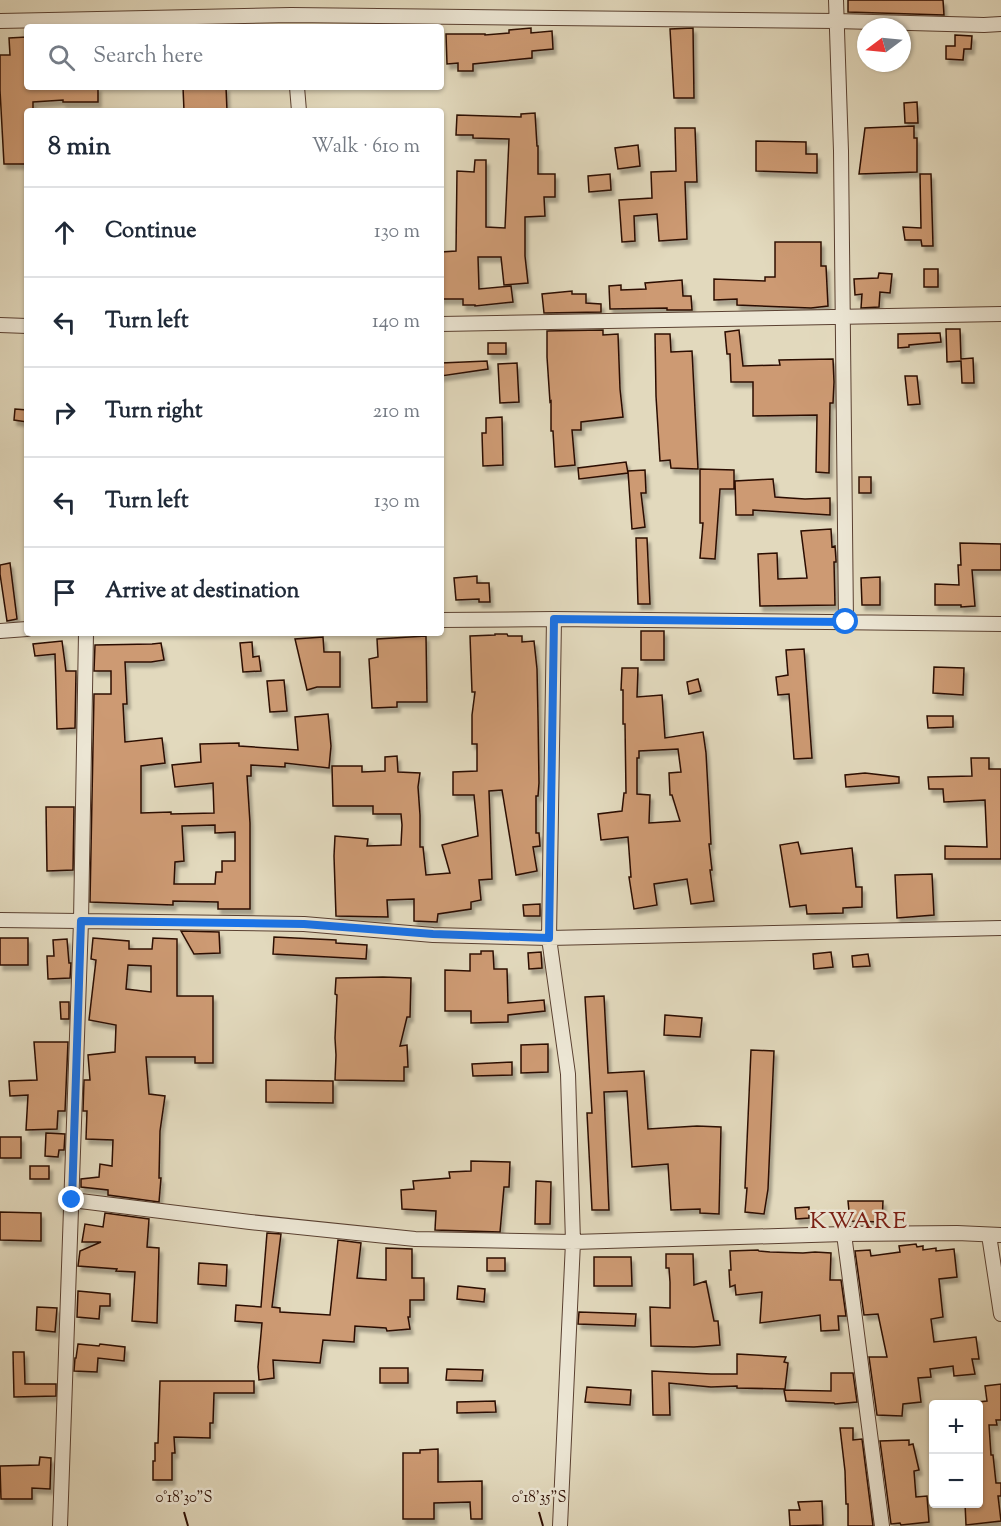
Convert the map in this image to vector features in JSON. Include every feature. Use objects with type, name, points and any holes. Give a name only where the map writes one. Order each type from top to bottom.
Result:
[{"type":"street","points":[[836,0],[841,163],[846,622]]},
{"type":"street","points":[[0,21],[836,21],[1001,24]]},
{"type":"street","points":[[297,90],[299,108]]},
{"type":"street","points":[[444,324],[1001,314]]},
{"type":"street","points":[[0,325],[24,326]]},
{"type":"street","points":[[554,619],[549,938],[568,1074],[573,1242],[560,1526]]},
{"type":"street","points":[[444,620],[1001,624]]},
{"type":"street","points":[[0,631],[24,629]]},
{"type":"street","points":[[60,1526],[81,921],[86,636]]},
{"type":"street","points":[[0,920],[304,924],[433,934],[549,938],[1001,928]]},
{"type":"street","points":[[72,1200],[415,1239],[573,1242],[844,1233],[995,1235],[1001,1314]]},
{"type":"street","points":[[844,1233],[882,1526]]},
{"type":"building","points":[[848,0],[943,0],[944,15],[848,12]]},
{"type":"building","points":[[531,28],[531,33],[552,31],[553,49],[532,51],[532,58],[473,64],[473,71],[458,71],[458,63],[447,64],[446,34],[485,35]]},
{"type":"building","points":[[693,28],[694,98],[674,98],[670,29]]},
{"type":"building","points":[[955,35],[972,36],[971,49],[964,49],[963,60],[946,59],[946,46],[955,46]]},
{"type":"building","points":[[24,37],[24,90],[98,90],[98,102],[63,102],[63,100],[33,102],[33,108],[24,108],[24,164],[4,164],[0,55],[10,55],[9,38]]},
{"type":"building","points":[[183,90],[226,90],[227,108],[184,108]]},
{"type":"building","points":[[917,102],[918,123],[905,123],[904,103]]},
{"type":"building","points":[[535,113],[538,174],[555,174],[555,197],[544,197],[545,216],[525,217],[528,283],[504,285],[501,257],[478,257],[479,289],[511,286],[513,302],[475,306],[463,305],[463,299],[444,299],[444,252],[456,251],[457,171],[474,172],[475,160],[486,160],[486,227],[505,228],[509,139],[456,135],[457,115],[521,117],[521,114]]},
{"type":"building","points":[[914,126],[914,138],[917,138],[917,172],[859,174],[865,128]]},
{"type":"building","points":[[675,128],[695,128],[697,182],[685,182],[687,239],[659,241],[657,214],[634,216],[635,241],[622,242],[619,200],[652,198],[651,172],[676,171]]},
{"type":"building","points":[[756,141],[806,142],[806,154],[817,154],[817,173],[756,171]]},
{"type":"building","points":[[638,145],[640,166],[618,169],[615,148]]},
{"type":"building","points":[[610,174],[611,190],[589,192],[588,176]]},
{"type":"building","points":[[920,174],[931,174],[933,246],[922,246],[921,240],[905,240],[903,227],[921,228]]},
{"type":"building","points":[[775,242],[821,242],[821,266],[826,266],[828,306],[811,308],[737,305],[737,299],[714,300],[714,279],[765,281],[765,277],[775,277]]},
{"type":"building","points":[[924,269],[938,269],[938,287],[924,287]]},
{"type":"building","points":[[879,273],[892,274],[890,293],[880,292],[879,307],[861,308],[862,294],[855,295],[854,279],[878,278]]},
{"type":"building","points":[[682,280],[683,296],[691,296],[692,310],[610,309],[609,286],[621,285],[621,290],[646,289],[645,283]]},
{"type":"building","points":[[572,291],[572,294],[586,294],[586,303],[601,304],[601,312],[544,313],[542,294]]},
{"type":"building","points":[[946,329],[960,329],[961,359],[973,358],[974,383],[962,383],[961,361],[947,362]]},
{"type":"building","points":[[603,330],[603,335],[618,334],[623,417],[581,422],[581,430],[572,430],[575,465],[555,467],[553,431],[551,431],[547,331]]},
{"type":"building","points":[[739,330],[743,366],[780,365],[779,360],[833,359],[834,382],[833,403],[830,403],[829,473],[816,472],[817,415],[753,416],[753,382],[731,382],[730,354],[727,354],[725,332]]},
{"type":"building","points":[[940,333],[941,342],[898,348],[898,334]]},
{"type":"building","points":[[655,334],[670,334],[671,352],[692,351],[698,469],[671,468],[670,460],[660,461]]},
{"type":"building","points":[[488,343],[506,343],[506,354],[488,354]]},
{"type":"building","points":[[487,361],[488,369],[444,376],[444,363]]},
{"type":"building","points":[[517,363],[519,402],[500,403],[498,364]]},
{"type":"building","points":[[905,376],[917,376],[920,404],[908,405]]},
{"type":"building","points":[[15,409],[24,410],[24,422],[14,420]]},
{"type":"building","points":[[502,417],[503,465],[483,466],[482,433],[486,433],[486,418]]},
{"type":"building","points":[[626,462],[628,473],[579,479],[578,468]]},
{"type":"building","points":[[700,469],[734,470],[734,489],[720,489],[715,559],[700,558],[703,523],[700,523]]},
{"type":"building","points":[[645,470],[646,493],[641,493],[645,527],[632,529],[628,471]]},
{"type":"building","points":[[859,477],[871,477],[871,493],[859,493]]},
{"type":"building","points":[[773,479],[775,497],[830,498],[830,515],[753,510],[753,515],[736,515],[735,481]]},
{"type":"building","points":[[831,529],[832,547],[835,546],[836,560],[834,562],[835,605],[760,606],[758,554],[777,553],[778,579],[807,578],[801,531]]},
{"type":"building","points":[[636,538],[647,538],[650,604],[638,604]]},
{"type":"building","points":[[960,543],[1001,544],[1001,570],[972,570],[975,606],[935,605],[935,584],[959,585]]},
{"type":"building","points":[[10,563],[17,619],[7,621],[0,565]]},
{"type":"building","points":[[477,576],[477,583],[489,583],[490,602],[479,602],[479,599],[456,600],[454,578]]},
{"type":"building","points":[[880,577],[880,605],[862,605],[861,578]]},
{"type":"building","points":[[641,631],[664,631],[664,660],[641,660]]},
{"type":"building","points":[[495,634],[522,636],[522,642],[534,641],[537,669],[539,783],[538,796],[536,796],[536,833],[539,833],[540,846],[533,847],[537,871],[516,875],[502,790],[489,791],[492,879],[479,880],[481,900],[471,902],[471,909],[438,914],[437,922],[414,921],[414,899],[387,900],[388,917],[336,916],[335,836],[368,839],[367,846],[401,845],[402,825],[401,814],[373,814],[373,806],[333,806],[332,766],[362,766],[362,772],[385,771],[385,757],[397,756],[398,772],[420,773],[418,787],[420,847],[423,847],[426,875],[450,873],[442,845],[478,836],[474,795],[453,795],[453,772],[477,771],[477,744],[472,744],[475,692],[472,692],[470,636]]},
{"type":"building","points":[[426,636],[427,702],[397,702],[397,707],[372,708],[369,659],[378,657],[377,639]]},
{"type":"building","points":[[323,637],[324,652],[340,652],[340,687],[317,687],[307,690],[295,639]]},
{"type":"building","points":[[62,641],[66,671],[76,671],[75,728],[57,729],[55,654],[35,656],[33,644]]},
{"type":"building","points":[[252,642],[253,657],[259,656],[261,671],[243,672],[240,643]]},
{"type":"building","points":[[161,643],[164,660],[125,662],[127,704],[123,704],[125,742],[162,738],[165,763],[141,766],[141,813],[214,813],[213,783],[175,787],[172,765],[201,762],[200,744],[239,743],[239,746],[298,750],[295,717],[328,714],[331,746],[329,768],[285,763],[285,767],[251,765],[251,776],[247,776],[250,823],[250,909],[218,909],[218,902],[173,901],[173,905],[90,902],[94,694],[111,694],[111,671],[94,671],[95,645]],"holes":[[[215,825],[215,833],[235,832],[235,861],[222,861],[222,872],[216,872],[215,884],[174,884],[175,862],[184,861],[182,826]]]},
{"type":"building","points":[[804,649],[812,758],[794,759],[789,694],[778,695],[776,677],[788,675],[786,650]]},
{"type":"building","points":[[934,667],[964,668],[963,695],[933,693]]},
{"type":"building","points":[[622,668],[638,668],[637,697],[662,695],[665,738],[703,732],[711,844],[709,844],[712,870],[710,870],[714,901],[691,904],[687,879],[654,884],[657,905],[634,909],[629,877],[631,877],[628,837],[601,840],[598,814],[622,811],[624,793],[626,793],[625,724],[623,724],[623,690],[621,690]],"holes":[[[678,749],[681,772],[669,773],[670,795],[672,795],[680,821],[649,823],[650,795],[637,794],[639,751]]]},
{"type":"building","points":[[698,679],[701,691],[689,694],[687,682]]},
{"type":"building","points":[[284,680],[287,711],[270,712],[267,681]]},
{"type":"building","points":[[927,716],[953,716],[953,727],[928,728]]},
{"type":"building","points":[[971,758],[989,758],[989,769],[1001,769],[1001,859],[945,859],[945,846],[987,847],[985,800],[944,802],[943,789],[929,789],[928,777],[972,776]]},
{"type":"building","points":[[865,773],[899,777],[899,783],[846,787],[845,775]]},
{"type":"building","points":[[46,807],[74,807],[73,870],[47,871]]},
{"type":"building","points":[[798,842],[801,854],[852,848],[856,887],[862,887],[862,907],[843,908],[843,913],[807,914],[806,905],[790,907],[780,845]]},
{"type":"building","points":[[932,874],[934,915],[897,918],[895,875]]},
{"type":"building","points":[[540,904],[540,916],[524,916],[523,905]]},
{"type":"building","points":[[181,931],[219,932],[220,953],[194,954]]},
{"type":"building","points":[[274,937],[336,940],[336,943],[367,945],[366,959],[273,954]]},
{"type":"building","points":[[0,938],[28,938],[28,965],[0,965]]},
{"type":"building","points":[[93,938],[129,941],[129,949],[152,949],[153,938],[177,939],[177,996],[213,996],[213,1063],[195,1063],[195,1057],[146,1057],[149,1094],[165,1096],[160,1131],[159,1202],[108,1195],[108,1190],[81,1187],[81,1179],[99,1177],[100,1164],[112,1166],[113,1140],[86,1139],[87,1111],[83,1111],[84,1080],[90,1080],[88,1055],[115,1052],[116,1025],[89,1020],[96,960],[91,959]],"holes":[[[128,965],[151,966],[151,992],[126,989]]]},
{"type":"building","points":[[67,939],[69,963],[71,963],[70,978],[48,979],[47,956],[54,956],[53,940]]},
{"type":"building","points":[[481,951],[493,951],[494,969],[507,969],[508,1003],[544,1000],[545,1011],[508,1015],[508,1022],[471,1023],[471,1011],[445,1011],[445,970],[470,971],[470,954],[481,954]]},
{"type":"building","points":[[541,952],[542,968],[529,969],[528,953]]},
{"type":"building","points":[[831,952],[833,967],[814,969],[813,954]]},
{"type":"building","points":[[868,954],[870,966],[853,967],[852,956]]},
{"type":"building","points":[[336,978],[411,978],[410,1017],[407,1017],[400,1046],[407,1045],[408,1067],[404,1067],[404,1081],[335,1080]]},
{"type":"building","points":[[604,996],[608,1073],[644,1071],[648,1129],[721,1127],[719,1214],[700,1213],[700,1209],[671,1210],[668,1164],[632,1167],[627,1091],[604,1092],[609,1210],[592,1210],[587,1113],[592,1113],[585,997]]},
{"type":"building","points":[[60,1002],[69,1002],[69,1019],[61,1019]]},
{"type":"building","points":[[665,1015],[702,1018],[700,1037],[664,1035]]},
{"type":"building","points":[[34,1042],[68,1042],[65,1111],[58,1111],[57,1129],[26,1130],[28,1095],[10,1096],[9,1081],[37,1080]]},
{"type":"building","points":[[548,1044],[548,1072],[521,1073],[521,1045]]},
{"type":"building","points":[[751,1050],[774,1051],[768,1189],[764,1214],[745,1212]]},
{"type":"building","points":[[512,1062],[512,1075],[473,1076],[472,1064]]},
{"type":"building","points":[[266,1080],[333,1081],[333,1103],[266,1102]]},
{"type":"building","points":[[46,1133],[65,1134],[64,1150],[59,1150],[58,1157],[45,1156]]},
{"type":"building","points":[[0,1137],[21,1137],[21,1158],[0,1158]]},
{"type":"building","points":[[471,1161],[510,1162],[509,1187],[504,1187],[500,1232],[435,1230],[436,1211],[402,1209],[401,1190],[414,1189],[413,1181],[450,1178],[449,1172],[471,1171]]},
{"type":"building","points":[[30,1166],[49,1166],[49,1179],[30,1179]]},
{"type":"building","points":[[536,1181],[551,1182],[550,1224],[535,1224]]},
{"type":"building","points":[[848,1201],[883,1201],[882,1222],[850,1221]]},
{"type":"building","points":[[809,1207],[809,1218],[796,1219],[795,1208]]},
{"type":"building","points":[[0,1212],[41,1213],[41,1241],[0,1240]]},
{"type":"building","points":[[105,1213],[149,1219],[147,1247],[159,1248],[157,1323],[132,1321],[135,1272],[78,1266],[80,1251],[101,1242],[82,1242],[85,1224],[103,1227]]},
{"type":"building","points":[[267,1233],[281,1234],[272,1307],[280,1308],[280,1312],[330,1315],[338,1240],[361,1243],[357,1278],[386,1280],[386,1248],[412,1249],[412,1278],[424,1278],[424,1300],[410,1300],[410,1317],[408,1317],[410,1329],[387,1331],[386,1328],[355,1326],[354,1342],[323,1340],[320,1363],[273,1360],[274,1378],[259,1380],[262,1323],[235,1321],[236,1305],[261,1307]]},
{"type":"building","points":[[916,1244],[917,1247],[923,1246],[923,1250],[954,1249],[957,1277],[939,1279],[943,1317],[931,1319],[934,1342],[976,1337],[979,1359],[972,1359],[975,1374],[954,1376],[953,1366],[930,1369],[931,1377],[918,1378],[921,1402],[903,1404],[902,1416],[877,1415],[869,1357],[887,1357],[878,1314],[864,1315],[855,1251],[870,1250],[871,1256],[900,1252],[899,1246]]},
{"type":"building","points":[[730,1251],[831,1253],[830,1280],[841,1280],[846,1316],[838,1316],[839,1330],[821,1331],[820,1315],[760,1323],[762,1292],[736,1295],[735,1285],[730,1287],[729,1270],[731,1270]]},
{"type":"building","points":[[666,1254],[693,1254],[694,1285],[706,1281],[714,1321],[718,1321],[720,1345],[651,1346],[650,1307],[670,1308],[669,1268],[666,1268]]},
{"type":"building","points":[[594,1257],[631,1257],[632,1286],[594,1286]]},
{"type":"building","points":[[487,1258],[505,1258],[505,1271],[487,1271]]},
{"type":"building","points":[[199,1263],[227,1265],[226,1286],[198,1284]]},
{"type":"building","points":[[458,1286],[485,1289],[484,1302],[457,1299]]},
{"type":"building","points":[[78,1291],[110,1294],[110,1306],[100,1306],[99,1319],[77,1317]]},
{"type":"building","points":[[37,1307],[57,1308],[55,1332],[36,1330]]},
{"type":"building","points":[[579,1312],[636,1314],[635,1326],[578,1324]]},
{"type":"building","points":[[78,1344],[125,1347],[124,1361],[98,1358],[97,1372],[74,1371]]},
{"type":"building","points":[[13,1352],[24,1352],[25,1384],[56,1384],[56,1396],[14,1397]]},
{"type":"building","points":[[737,1354],[786,1357],[784,1362],[788,1363],[785,1389],[711,1387],[669,1383],[670,1415],[653,1415],[652,1371],[737,1374]]},
{"type":"building","points":[[380,1368],[408,1368],[408,1383],[380,1383]]},
{"type":"building","points":[[447,1369],[483,1370],[482,1381],[446,1380]]},
{"type":"building","points":[[831,1373],[853,1373],[857,1402],[835,1404],[786,1401],[784,1390],[831,1391]]},
{"type":"building","points":[[160,1381],[254,1381],[254,1393],[214,1393],[210,1438],[174,1437],[172,1480],[153,1480],[155,1443],[158,1443]]},
{"type":"building","points":[[1001,1384],[1001,1420],[996,1420],[997,1425],[989,1425],[996,1483],[1001,1483],[1001,1496],[998,1496],[1001,1521],[966,1525],[965,1508],[983,1508],[983,1401],[987,1401],[985,1386]]},
{"type":"building","points":[[587,1387],[631,1390],[630,1405],[585,1402]]},
{"type":"building","points":[[495,1401],[496,1412],[457,1413],[457,1402]]},
{"type":"building","points":[[840,1428],[853,1428],[853,1440],[862,1439],[873,1526],[848,1526]]},
{"type":"building","points":[[909,1440],[909,1445],[913,1444],[919,1470],[914,1471],[916,1497],[927,1496],[929,1522],[891,1524],[880,1441]]},
{"type":"building","points":[[438,1449],[438,1482],[482,1481],[482,1519],[471,1519],[470,1502],[434,1503],[434,1519],[403,1519],[403,1453],[420,1453],[420,1450]]},
{"type":"building","points":[[40,1457],[51,1458],[50,1489],[32,1488],[32,1499],[1,1499],[0,1466],[39,1465]]},
{"type":"building","points":[[822,1501],[823,1525],[790,1526],[789,1510],[800,1510],[798,1502]]},
{"type":"district","name":"KWARE","points":[[859,1220]]},
{"type":"route","points":[[72,1200],[81,921],[304,924],[433,934],[549,938],[554,619],[846,622]]}]
